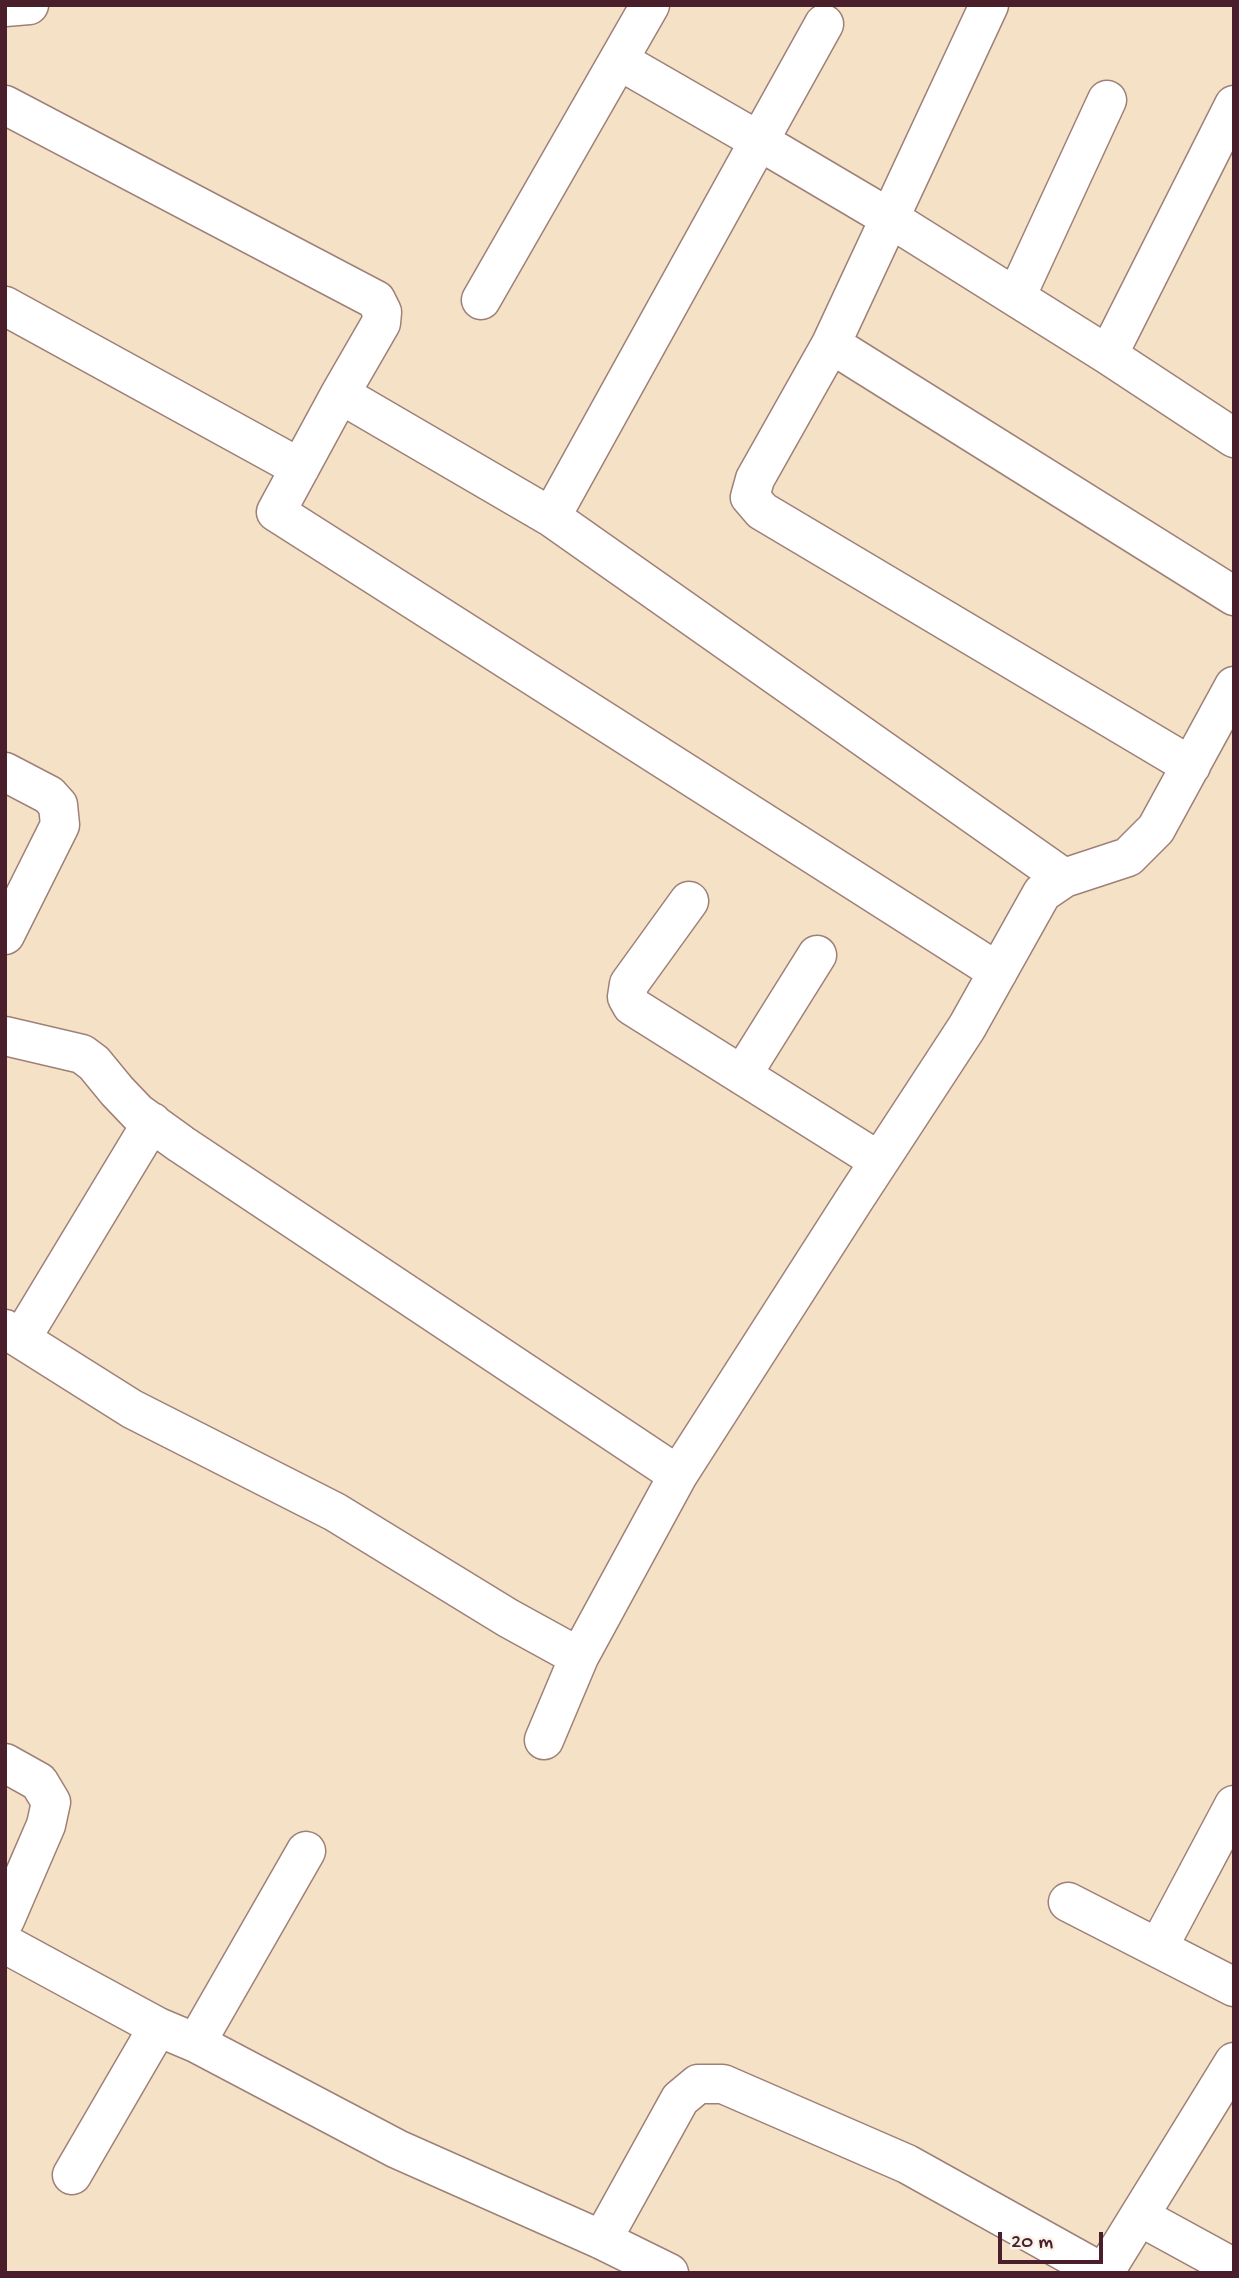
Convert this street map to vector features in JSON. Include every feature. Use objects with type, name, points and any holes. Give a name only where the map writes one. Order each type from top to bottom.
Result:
[{"type":"street","points":[[5,7],[29,5]]},
{"type":"street","points":[[481,300],[650,5]]},
{"type":"street","points":[[989,5],[831,344],[755,479],[750,498],[762,511],[1191,766]]},
{"type":"street","points":[[551,517],[824,24]]},
{"type":"street","points":[[620,61],[891,219],[1108,355],[1234,438]]},
{"type":"street","points":[[1016,297],[1107,100]]},
{"type":"street","points":[[5,105],[376,300],[382,312],[381,323],[276,512],[998,972]]},
{"type":"street","points":[[1108,355],[1234,106]]},
{"type":"street","points":[[5,306],[300,468]]},
{"type":"street","points":[[831,344],[1234,596]]},
{"type":"street","points":[[340,394],[551,517],[1064,878]]},
{"type":"street","points":[[544,1740],[579,1657],[678,1475],[967,1027],[1042,893],[1064,878],[1128,858],[1156,829],[1234,686]]},
{"type":"street","points":[[5,772],[49,795],[58,805],[60,825],[5,935]]},
{"type":"street","points":[[689,901],[629,984],[626,997],[632,1006],[879,1161]]},
{"type":"street","points":[[742,1075],[817,955]]},
{"type":"street","points":[[5,1036],[82,1055],[94,1063],[138,1113],[678,1475]]},
{"type":"street","points":[[152,1122],[13,1334],[132,1409],[335,1512],[508,1618],[579,1657]]},
{"type":"street","points":[[5,1763],[38,1782],[51,1802],[47,1825],[9,1949],[158,2028],[196,2043],[397,2149],[602,2240],[669,2273]]},
{"type":"street","points":[[1158,1948],[1234,1805]]},
{"type":"street","points":[[196,2043],[306,1851]]},
{"type":"street","points":[[1068,1902],[1234,1987]]},
{"type":"street","points":[[72,2175],[158,2028]]},
{"type":"street","points":[[602,2240],[680,2099],[698,2084],[723,2084],[907,2164],[1103,2273],[1228,2083]]},
{"type":"street","points":[[1139,2216],[1234,2268]]}]
